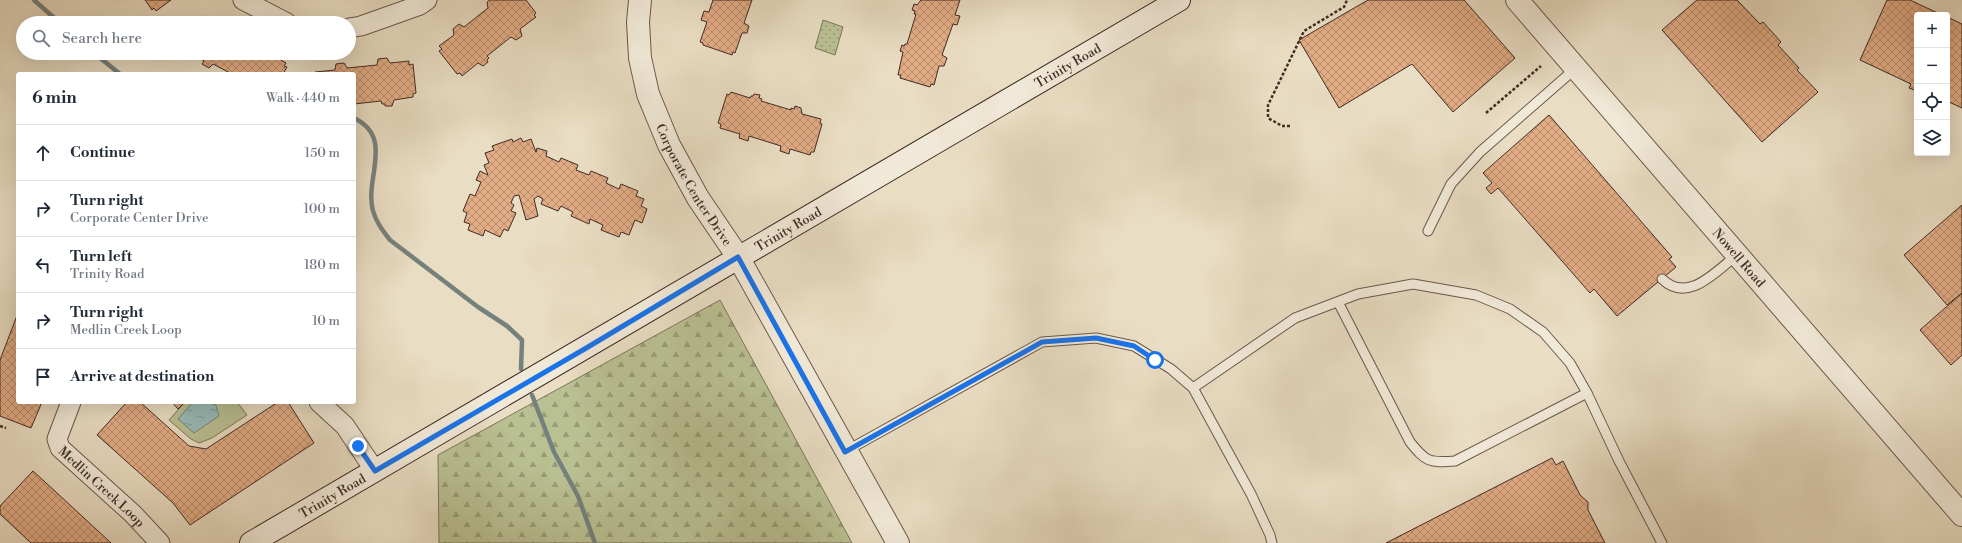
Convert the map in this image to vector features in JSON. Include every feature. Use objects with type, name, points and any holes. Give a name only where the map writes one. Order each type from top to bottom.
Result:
[{"type":"street","points":[[243,0],[271,16]]},
{"type":"street","points":[[356,26],[420,5],[427,0]]},
{"type":"street","name":"Corporate Center Drive","points":[[640,0],[638,22],[640,58],[648,94],[669,145],[698,198],[738,257],[845,452],[898,543]]},
{"type":"street","name":"Trinity Road","points":[[251,543],[1179,0]]},
{"type":"street","name":"Nowell Road","points":[[1517,0],[1962,515]]},
{"type":"street","name":"Medlin Creek Loop","points":[[70,404],[57,439],[60,448],[133,514],[160,543]]},
{"type":"street","points":[[321,404],[345,426],[375,471]]},
{"type":"lane","points":[[1428,231],[1451,184],[1480,152],[1576,68]]},
{"type":"lane","points":[[1662,279],[1670,287],[1682,290],[1701,284],[1737,255]]},
{"type":"lane","points":[[1193,388],[1295,318],[1358,294],[1413,284],[1476,295],[1510,309],[1543,332],[1570,363],[1587,393],[1619,461],[1662,543]]},
{"type":"lane","points":[[1338,302],[1410,442],[1423,458],[1436,462],[1456,461],[1587,393]]},
{"type":"lane","points":[[845,452],[1042,342],[1096,338],[1134,346],[1171,369],[1193,388],[1251,494],[1270,535],[1272,543]]},
{"type":"path","points":[[1290,126],[1282,126],[1268,118],[1268,105],[1304,31],[1344,7],[1347,0]]},
{"type":"path","points":[[1486,114],[1541,66]]},
{"type":"path","points":[[0,426],[6,428]]},
{"type":"green space","points":[[823,20],[843,27],[835,55],[815,48]]},
{"type":"green space","points":[[720,300],[852,543],[439,543],[438,455]]},
{"type":"green space","points":[[183,404],[239,404],[247,415],[212,438],[199,443],[191,439],[169,420]]},
{"type":"water","points":[[191,404],[216,405],[219,416],[194,433],[178,419]]},
{"type":"building","points":[[145,0],[171,0],[156,11],[154,8],[152,10]]},
{"type":"building","points":[[490,0],[526,0],[536,13],[534,15],[536,17],[520,29],[522,36],[516,40],[511,37],[487,56],[489,58],[487,60],[488,62],[483,66],[478,63],[462,76],[460,73],[457,74],[439,51],[442,49],[439,46],[454,35],[453,29],[459,24],[464,27],[488,8],[487,2]]},
{"type":"building","points":[[713,0],[752,0],[744,23],[749,26],[747,33],[742,33],[735,53],[733,52],[732,55],[703,45],[703,43],[700,42],[707,22],[701,20],[704,11],[709,12]]},
{"type":"building","points":[[921,0],[960,0],[955,15],[960,16],[957,25],[953,24],[942,55],[947,58],[944,66],[939,66],[934,85],[931,84],[930,87],[900,78],[901,75],[898,75],[903,52],[900,51],[902,45],[904,46],[907,44],[916,14],[914,14],[915,11],[912,10],[914,4],[917,5]]},
{"type":"building","points":[[1368,0],[1464,0],[1515,58],[1453,112],[1412,64],[1339,108],[1299,40]]},
{"type":"building","points":[[1697,0],[1737,0],[1760,24],[1763,22],[1781,42],[1778,45],[1799,68],[1797,70],[1818,92],[1762,142],[1662,30]]},
{"type":"building","points":[[1887,0],[1910,0],[1936,12],[1914,12],[1914,90],[1909,88],[1911,84],[1860,60]]},
{"type":"building","points":[[1950,18],[1962,24],[1962,108],[1950,102]]},
{"type":"building","points":[[387,58],[390,63],[409,61],[409,65],[413,64],[416,93],[413,94],[413,97],[394,100],[392,106],[385,106],[385,104],[382,104],[381,101],[356,104],[356,72],[315,72],[335,70],[336,64],[344,63],[347,68],[377,65],[378,59]]},
{"type":"building","points":[[202,60],[281,60],[286,63],[284,66],[287,67],[284,72],[228,72],[213,64],[209,68],[202,64],[204,61]]},
{"type":"building","points":[[731,92],[750,98],[754,94],[760,95],[759,98],[762,99],[761,101],[791,110],[791,108],[794,109],[795,106],[801,108],[802,114],[821,119],[820,123],[822,124],[814,152],[811,152],[810,155],[790,149],[789,154],[780,151],[781,146],[749,136],[748,141],[739,138],[740,134],[720,128],[721,124],[718,123],[727,94],[729,95]]},
{"type":"building","points":[[1549,115],[1672,257],[1669,259],[1676,267],[1617,316],[1594,289],[1590,293],[1498,188],[1491,194],[1486,188],[1492,183],[1483,173]]},
{"type":"building","points":[[521,138],[523,142],[531,139],[536,152],[537,148],[547,151],[546,156],[559,162],[561,158],[578,165],[576,170],[589,175],[591,171],[608,178],[606,183],[619,189],[621,184],[638,191],[636,196],[644,199],[641,206],[647,209],[642,223],[635,220],[629,235],[621,232],[619,237],[601,230],[603,225],[590,219],[589,224],[571,216],[573,212],[561,206],[558,211],[541,204],[543,199],[538,196],[534,199],[538,216],[526,220],[519,195],[514,196],[511,203],[514,205],[511,211],[516,213],[508,231],[504,229],[500,237],[485,230],[483,236],[468,230],[470,224],[464,222],[467,213],[463,211],[470,194],[475,196],[481,182],[476,180],[480,171],[488,175],[484,165],[489,163],[485,153],[494,150],[492,146],[512,139],[513,142]]},
{"type":"building","points":[[1962,205],[1962,293],[1947,305],[1904,255]]},
{"type":"building","points":[[1962,293],[1962,355],[1951,365],[1920,330]]},
{"type":"building","points":[[16,318],[16,404],[41,404],[31,428],[0,416],[0,360]]},
{"type":"building","points":[[125,404],[142,404],[189,446],[206,449],[275,404],[289,404],[314,443],[190,525],[173,503],[97,435]]},
{"type":"building","points":[[174,404],[183,404],[178,409]]},
{"type":"building","points":[[1552,458],[1556,465],[1563,461],[1580,495],[1588,502],[1588,510],[1605,543],[1386,543]]},
{"type":"building","points":[[33,471],[111,543],[31,543],[0,514],[0,506]]},
{"type":"waterway","points":[[34,0],[52,16]]},
{"type":"waterway","points":[[103,60],[118,72]]},
{"type":"waterway","points":[[356,119],[366,126],[373,136],[376,148],[371,198],[374,215],[382,230],[390,240],[478,307],[507,326],[522,340],[521,369]]},
{"type":"waterway","points":[[532,395],[554,452],[578,496],[595,543]]},
{"type":"route","points":[[358,446],[375,471],[588,347],[738,257],[778,327],[845,452],[1042,342],[1096,338],[1134,346],[1155,360]]}]
